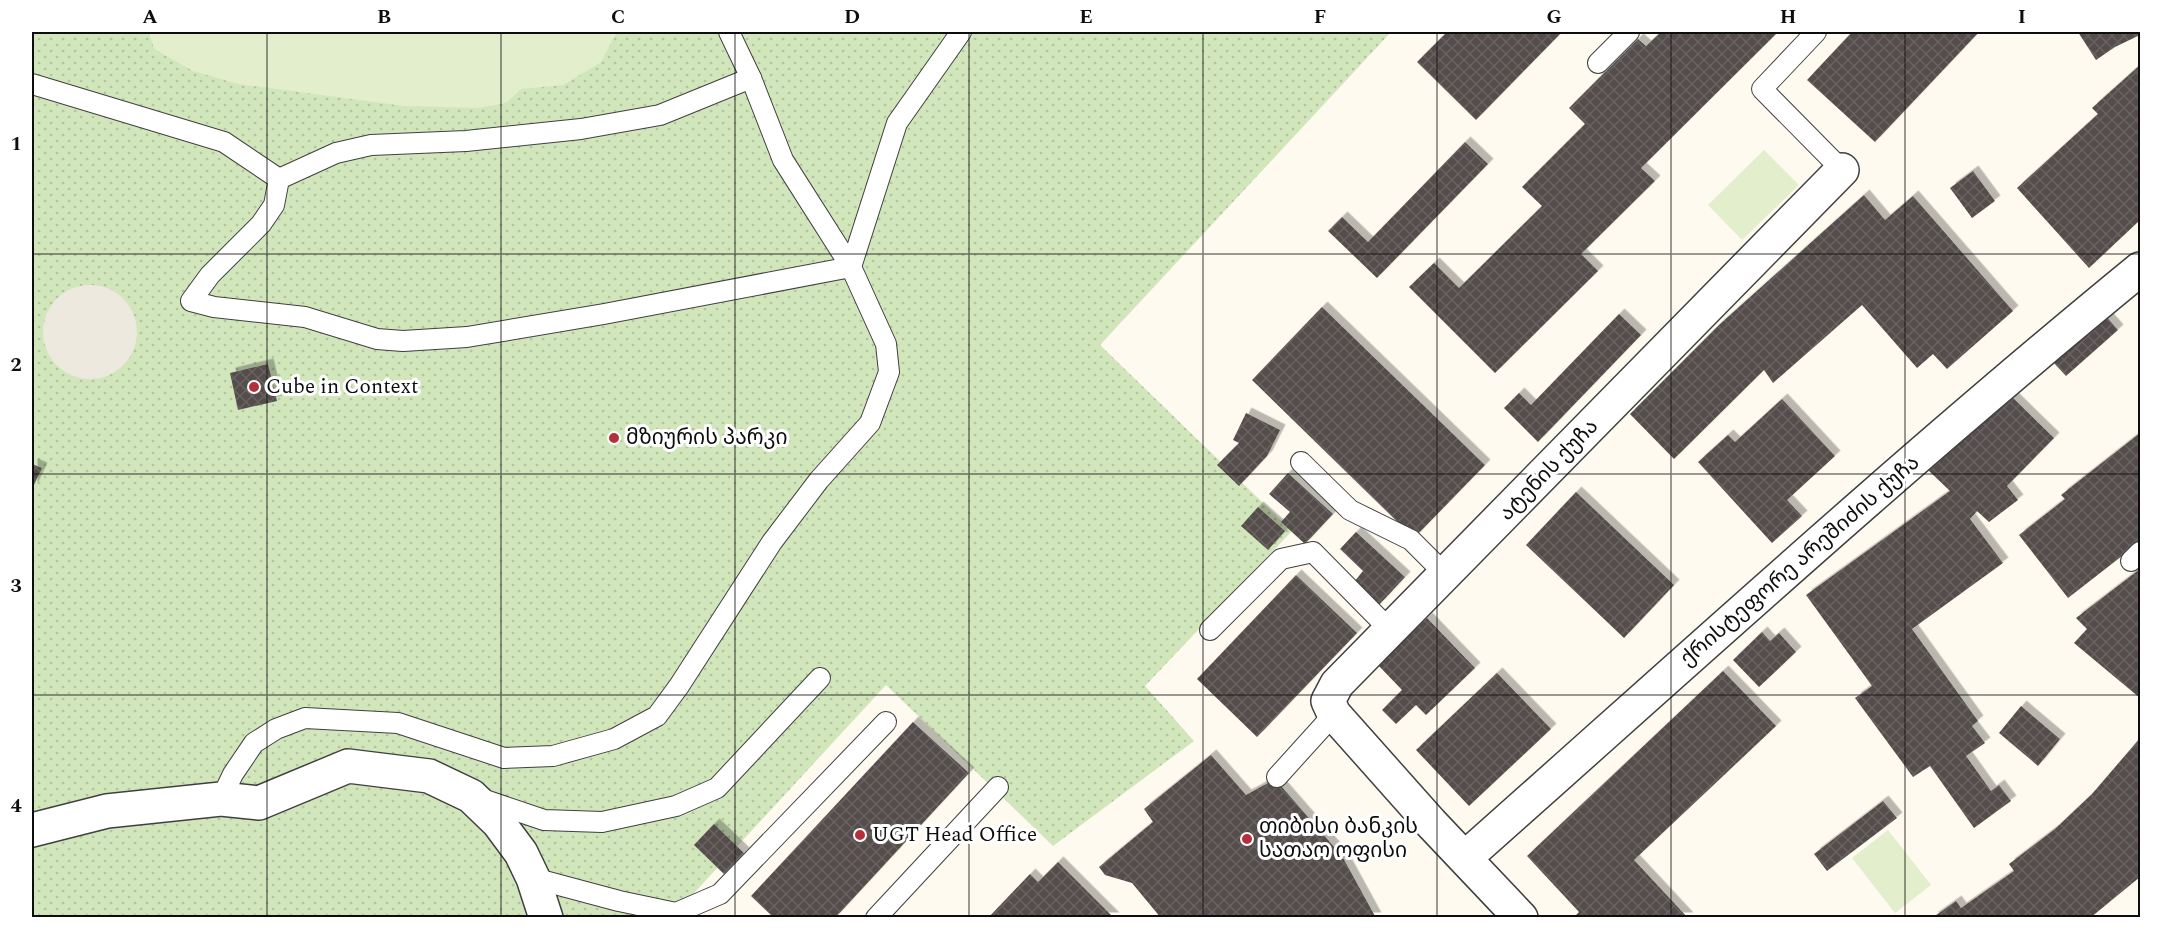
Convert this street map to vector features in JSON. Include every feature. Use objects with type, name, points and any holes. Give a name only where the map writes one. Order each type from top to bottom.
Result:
[{"type":"street","name":"ატენის ქუჩა","points":[[1334,714],[1328,701],[1337,684],[1842,170]]},
{"type":"street","name":"ქრისტეფორე არეშიძის ქუჩა","points":[[1465,858],[1744,609],[2060,335],[2140,269]]},
{"type":"street","points":[[1334,714],[1431,824],[1521,918]]},
{"type":"street","points":[[32,830],[107,811],[221,800],[259,803],[348,766],[429,776],[471,796],[498,822],[521,853],[533,878],[546,918]]},
{"type":"lane","points":[[221,800],[233,774],[254,743],[276,729],[305,718],[398,723],[504,758],[553,756],[614,739],[657,716],[679,686],[772,542],[819,480],[870,423],[889,372],[886,344],[851,267],[783,160],[751,78],[729,32]]},
{"type":"lane","points":[[851,267],[897,123],[961,32]]},
{"type":"lane","points":[[1598,63],[1629,32]]},
{"type":"lane","name":"ატენის ქუჩა","points":[[1816,32],[1762,89],[1842,170]]},
{"type":"lane","points":[[279,179],[336,153],[371,145],[466,141],[581,129],[660,115],[751,78]]},
{"type":"lane","points":[[32,84],[224,142],[279,179]]},
{"type":"lane","points":[[279,179],[274,205],[261,224],[210,275],[191,301],[214,307],[305,317],[377,339],[403,341],[468,337],[604,314],[851,267]]},
{"type":"lane","points":[[1301,462],[1350,510],[1411,540],[1446,575]]},
{"type":"lane","points":[[1210,630],[1281,558],[1313,552],[1391,631]]},
{"type":"lane","points":[[471,796],[544,820],[602,822],[676,806],[717,788],[820,678]]},
{"type":"lane","points":[[1277,777],[1334,714]]},
{"type":"lane","points":[[533,878],[619,901],[676,913],[720,894],[886,722]]},
{"type":"lane","points":[[876,918],[998,787]]},
{"type":"green space","name":"მზიურის პარკი","points":[[32,32],[1391,32],[1100,345],[1292,531],[1145,686],[1194,741],[1053,846],[886,685],[672,917],[32,917]]},
{"type":"green space","points":[[149,32],[617,32],[600,63],[563,85],[521,89],[506,103],[479,108],[404,106],[238,84],[193,71],[154,49]]},
{"type":"green space","points":[[1764,150],[1799,185],[1742,240],[1708,205]]},
{"type":"green space","points":[[1888,830],[1931,885],[1895,913],[1852,858]]},
{"type":"shaded area","points":[[90,285],[108,288],[124,298],[134,314],[137,332],[134,350],[124,366],[108,376],[90,379],[72,376],[56,366],[46,350],[43,332],[46,314],[56,298],[72,288]]},
{"type":"building","points":[[1447,32],[1562,32],[1476,120],[1417,62]]},
{"type":"building","points":[[1661,32],[1778,32],[1641,168],[1655,181],[1581,254],[1598,271],[1495,373],[1409,287],[1434,263],[1459,288],[1542,206],[1522,187],[1585,124],[1569,108],[1638,39],[1646,46]]},
{"type":"building","points":[[1852,32],[1979,32],[1875,142],[1807,80]]},
{"type":"building","points":[[2078,32],[2140,32],[2140,35],[2115,47],[2096,60]]},
{"type":"building","points":[[2140,65],[2140,220],[2089,268],[2017,188],[2098,114],[2092,108]]},
{"type":"building","points":[[1465,142],[1488,164],[1377,278],[1328,231],[1342,217],[1368,242]]},
{"type":"building","points":[[1973,171],[1995,201],[1972,218],[1950,188]]},
{"type":"building","points":[[1864,195],[1885,220],[1913,196],[2013,311],[1947,369],[1933,354],[1917,368],[1862,305],[1773,383],[1764,370],[1674,459],[1630,414],[1719,325]]},
{"type":"building","points":[[1322,307],[1485,465],[1414,538],[1252,380]]},
{"type":"building","points":[[1619,314],[1641,335],[1538,442],[1504,408],[1519,393],[1531,405]]},
{"type":"building","points":[[2105,315],[2118,330],[2066,376],[2053,362]]},
{"type":"building","name":"Cube in Context","points":[[268,364],[277,401],[238,410],[230,373]]},
{"type":"building","points":[[2010,395],[2054,438],[2007,486],[2018,500],[1989,522],[1977,511],[1970,519],[2003,563],[1912,629],[1978,721],[1972,726],[1985,743],[1966,756],[1991,791],[1999,785],[2011,801],[1974,828],[1930,766],[1913,777],[1855,698],[1872,686],[1806,595],[1950,491],[1928,470]]},
{"type":"building","points":[[1782,399],[1835,456],[1787,500],[1802,516],[1772,543],[1698,462],[1728,435],[1735,442]]},
{"type":"building","points":[[1246,413],[1280,430],[1267,456],[1239,486],[1217,465],[1239,443],[1233,440]]},
{"type":"building","points":[[2140,433],[2140,542],[2068,598],[2019,535],[2065,499],[2061,495]]},
{"type":"building","points":[[32,464],[42,468],[32,489]]},
{"type":"building","points":[[1288,473],[1333,514],[1305,544],[1281,522],[1290,512],[1269,494]]},
{"type":"building","points":[[1576,492],[1674,585],[1624,638],[1526,545]]},
{"type":"building","points":[[1258,507],[1285,531],[1268,550],[1241,526]]},
{"type":"building","points":[[1356,532],[1405,577],[1379,605],[1354,582],[1363,571],[1340,549]]},
{"type":"building","points":[[2140,569],[2140,698],[2074,643],[2087,629],[2076,618]]},
{"type":"building","points":[[1296,575],[1357,633],[1257,737],[1197,679]]},
{"type":"building","points":[[1427,618],[1475,668],[1426,715],[1416,705],[1396,724],[1382,710],[1402,690],[1378,665]]},
{"type":"building","points":[[1762,632],[1770,641],[1779,633],[1796,652],[1759,687],[1733,660]]},
{"type":"building","points":[[1723,671],[1776,726],[1634,860],[1688,918],[1573,918],[1579,912],[1527,856]]},
{"type":"building","points":[[1497,673],[1551,729],[1469,806],[1416,750]]},
{"type":"building","points":[[2021,706],[2060,739],[2038,766],[1999,733]]},
{"type":"building","name":"UGT Head Office","points":[[913,722],[969,773],[835,918],[774,918],[751,896]]},
{"type":"building","points":[[2140,738],[2140,877],[2090,918],[1932,918],[1956,901],[1961,908],[2014,871],[2009,864],[2055,829],[2092,794]]},
{"type":"building","name":"თიბისი ბანკის სათაო ოფისი","points":[[1211,755],[1246,795],[1275,779],[1342,856],[1376,918],[1161,918],[1132,883],[1105,875],[1099,867],[1153,822],[1144,809]]},
{"type":"building","points":[[1883,801],[1897,818],[1827,871],[1814,854]]},
{"type":"building","points":[[714,824],[744,853],[724,874],[694,845]]},
{"type":"building","points":[[1058,862],[1114,918],[988,918],[1030,874],[1038,882]]},
{"type":"place","name":"Cube in Context","points":[[254,387]]},
{"type":"place","name":"მზიურის პარკი","points":[[614,438]]},
{"type":"place","name":"UGT Head Office","points":[[860,835]]},
{"type":"place","name":"თიბისი ბანკის სათაო ოფისი","points":[[1247,839]]}]
